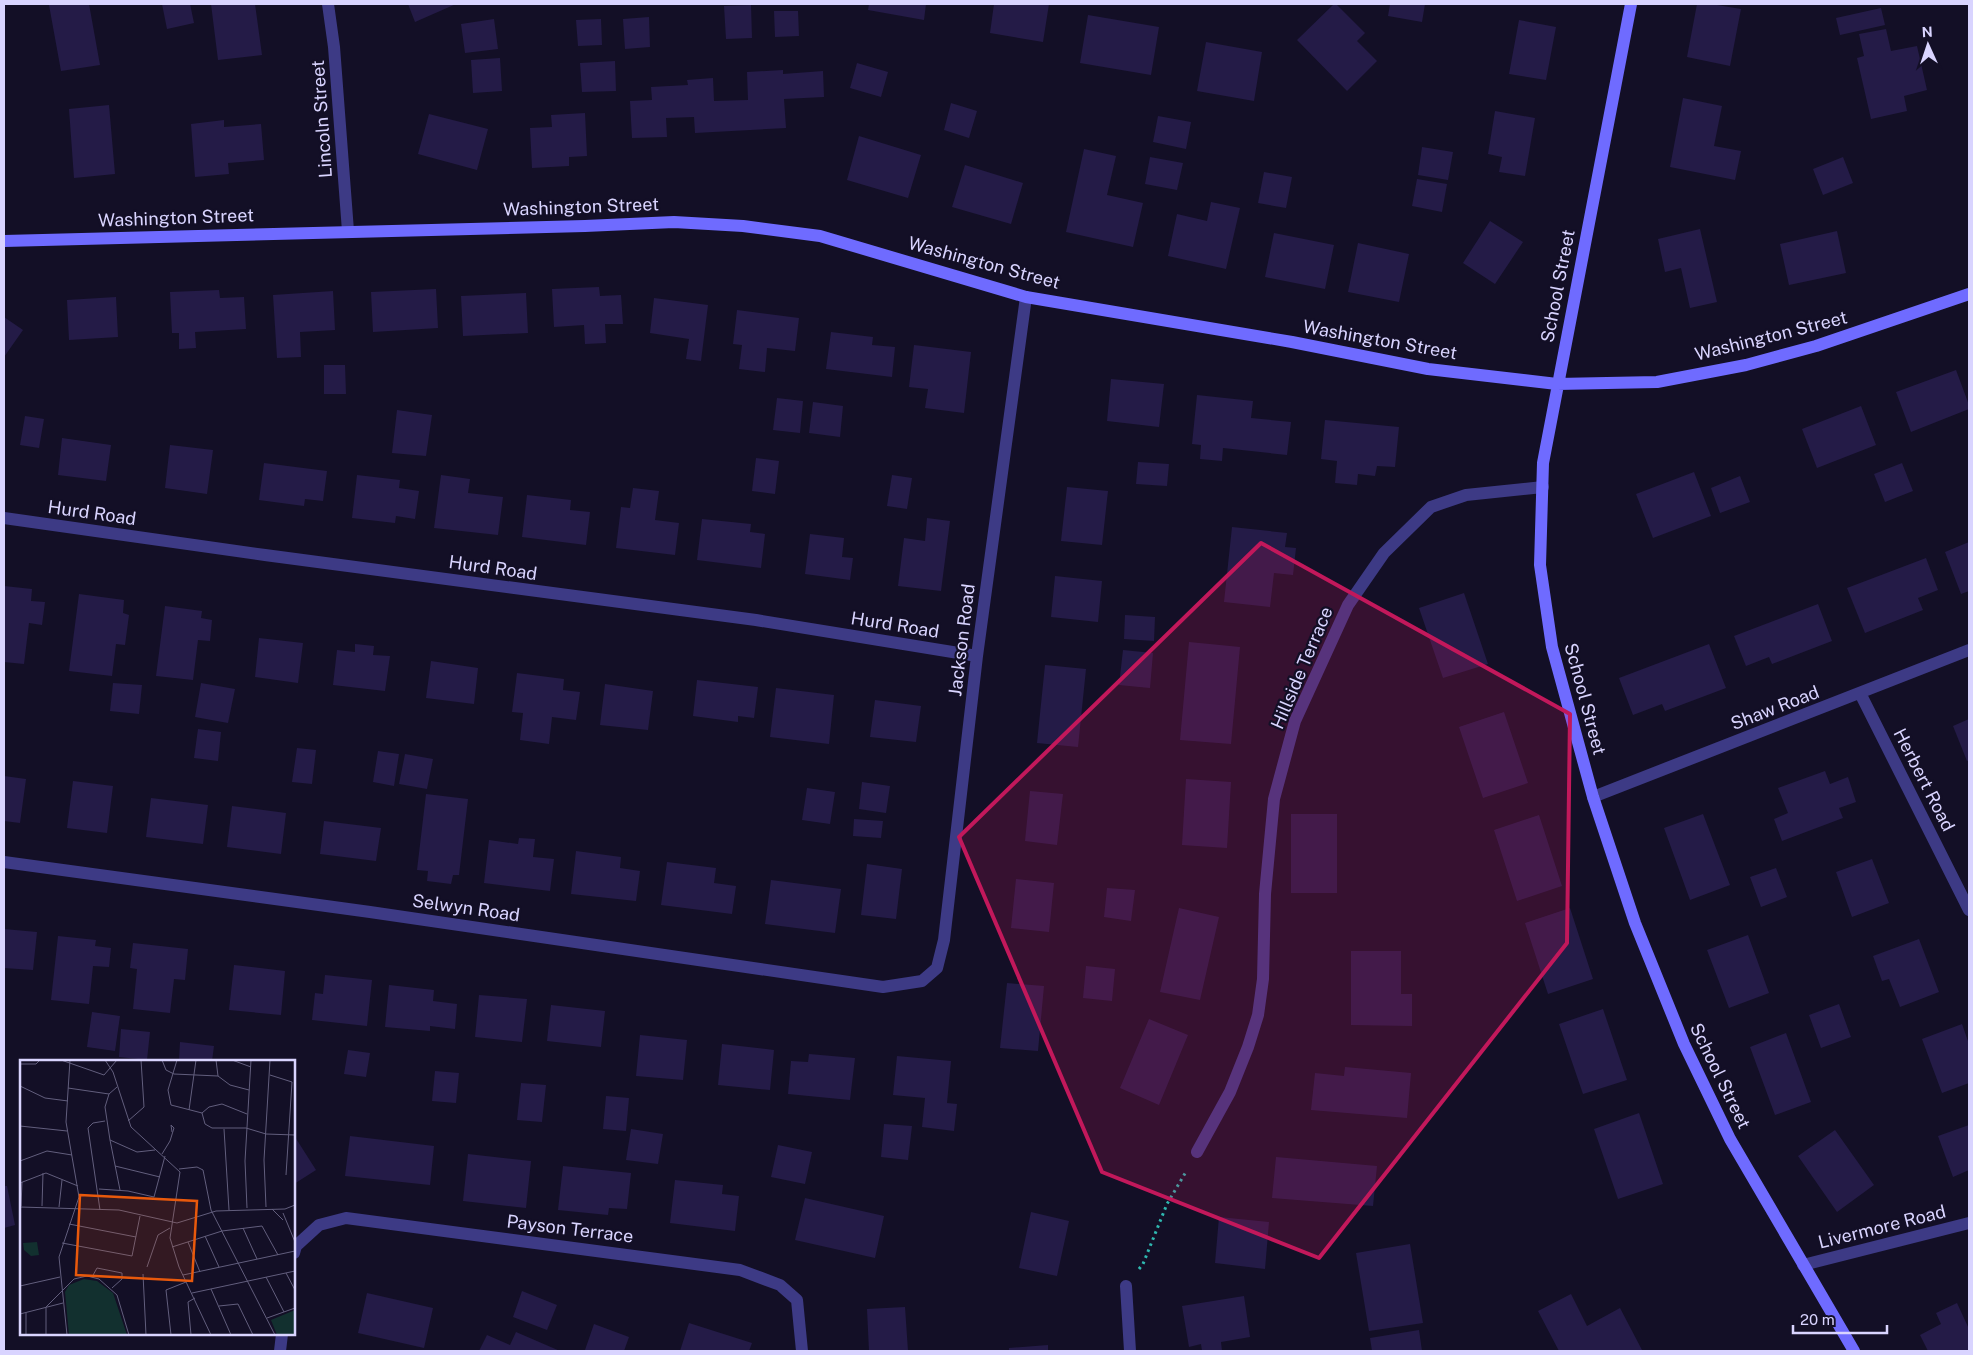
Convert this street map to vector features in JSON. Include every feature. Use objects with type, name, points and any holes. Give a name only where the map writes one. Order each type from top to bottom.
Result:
[{"type":"street","name":"Lincoln Street","points":[[328,4],[334,47],[348,231]]},
{"type":"street","name":"School Street","points":[[1631,4],[1543,463],[1540,565],[1552,647],[1593,798],[1635,923],[1684,1044],[1730,1139],[1854,1351]]},
{"type":"street","name":"Washington Street","points":[[4,240],[585,226],[674,222],[743,226],[820,236],[1026,296],[1292,342],[1428,369],[1557,384],[1657,382],[1746,364],[1816,346],[1969,294]]},
{"type":"street","name":"Jackson Road","points":[[922,981],[937,968],[944,940],[977,656],[1026,296]]},
{"type":"street","name":"Hillside Terrace","points":[[1197,1152],[1230,1092],[1248,1047],[1258,1015],[1264,980],[1265,894],[1274,799],[1295,721],[1348,605],[1384,554],[1431,507],[1466,495],[1543,487]]},
{"type":"street","name":"Hurd Road","points":[[4,518],[265,555],[756,620],[977,656]]},
{"type":"street","name":"Shaw Road","points":[[1593,798],[1969,650]]},
{"type":"street","name":"Herbert Road","points":[[1860,693],[1969,910]]},
{"type":"street","name":"Selwyn Road","points":[[4,862],[370,912],[883,987],[922,981]]},
{"type":"street","name":"Payson Terrace","points":[[295,1250],[296,1246],[319,1225],[346,1218],[740,1270],[780,1285],[797,1300],[802,1351]]},
{"type":"street","name":"Livermore Road","points":[[1803,1265],[1969,1223]]},
{"type":"street","points":[[1126,1286],[1130,1351]]},
{"type":"street","points":[[280,1351],[282,1335]]},
{"type":"path","points":[[1126,1286],[1143,1264],[1167,1204],[1197,1152]]},
{"type":"highlighted area","points":[[1261,543],[1570,714],[1567,943],[1319,1258],[1102,1172],[959,837]]},
{"type":"building","points":[[89,4],[100,65],[61,71],[49,5]]},
{"type":"building","points":[[162,4],[190,4],[194,23],[167,29]]},
{"type":"building","points":[[211,4],[255,4],[262,55],[218,60]]},
{"type":"building","points":[[408,4],[456,4],[415,22]]},
{"type":"building","points":[[869,4],[926,4],[924,20],[868,10]]},
{"type":"building","points":[[994,4],[1049,4],[1043,42],[990,33]]},
{"type":"building","points":[[1334,4],[1365,33],[1357,41],[1377,61],[1347,91],[1297,40]]},
{"type":"building","points":[[1390,4],[1425,4],[1422,22],[1388,16]]},
{"type":"building","points":[[1697,4],[1711,4],[1741,9],[1730,66],[1687,57]]},
{"type":"building","points":[[751,5],[752,38],[726,39],[724,6]]},
{"type":"building","points":[[1881,8],[1885,25],[1840,35],[1836,18]]},
{"type":"building","points":[[774,11],[798,11],[799,36],[775,37]]},
{"type":"building","points":[[1088,15],[1159,27],[1151,75],[1080,63]]},
{"type":"building","points":[[649,17],[650,47],[625,49],[623,19]]},
{"type":"building","points":[[494,19],[498,49],[465,53],[461,24]]},
{"type":"building","points":[[601,19],[602,45],[578,46],[576,20]]},
{"type":"building","points":[[1519,20],[1556,27],[1546,80],[1509,74]]},
{"type":"building","points":[[1886,29],[1891,51],[1917,46],[1927,90],[1904,96],[1907,111],[1871,119],[1857,58],[1864,56],[1859,34]]},
{"type":"building","points":[[1206,42],[1262,52],[1254,101],[1197,91]]},
{"type":"building","points":[[500,58],[502,91],[473,93],[471,60]]},
{"type":"building","points":[[615,61],[616,91],[582,92],[580,63]]},
{"type":"building","points":[[857,63],[888,72],[881,97],[850,88]]},
{"type":"building","points":[[783,70],[783,74],[823,71],[824,97],[784,99],[786,128],[695,133],[694,117],[666,118],[667,137],[632,138],[630,101],[652,100],[651,87],[688,85],[687,80],[713,78],[714,101],[748,100],[747,72]]},
{"type":"building","points":[[1683,98],[1722,106],[1714,146],[1741,151],[1735,180],[1670,167]]},
{"type":"building","points":[[951,103],[977,111],[969,138],[944,130]]},
{"type":"building","points":[[109,105],[115,174],[74,178],[69,109]]},
{"type":"building","points":[[1495,111],[1535,118],[1525,176],[1499,172],[1502,157],[1488,154]]},
{"type":"building","points":[[585,113],[587,156],[569,157],[569,166],[532,168],[530,128],[552,127],[551,115]]},
{"type":"building","points":[[429,114],[488,129],[477,170],[418,154]]},
{"type":"building","points":[[1158,116],[1191,122],[1186,149],[1153,142]]},
{"type":"building","points":[[224,120],[224,127],[261,124],[264,160],[228,163],[229,174],[195,177],[191,124]]},
{"type":"building","points":[[859,136],[921,155],[908,198],[847,180]]},
{"type":"building","points":[[1422,147],[1453,152],[1448,180],[1418,175]]},
{"type":"building","points":[[1084,149],[1116,156],[1107,195],[1143,203],[1133,247],[1066,232]]},
{"type":"building","points":[[1150,157],[1183,163],[1177,190],[1145,184]]},
{"type":"building","points":[[1843,157],[1853,183],[1823,195],[1813,169]]},
{"type":"building","points":[[965,165],[1023,183],[1011,224],[952,207]]},
{"type":"building","points":[[1264,172],[1292,177],[1286,208],[1258,203]]},
{"type":"building","points":[[1417,179],[1447,184],[1442,212],[1412,206]]},
{"type":"building","points":[[1211,202],[1240,208],[1226,269],[1168,256],[1177,214],[1207,221]]},
{"type":"building","points":[[1490,221],[1523,242],[1495,284],[1463,263]]},
{"type":"building","points":[[1700,229],[1717,302],[1690,308],[1681,268],[1665,272],[1658,239]]},
{"type":"building","points":[[1837,231],[1846,273],[1789,285],[1780,244]]},
{"type":"building","points":[[1274,233],[1334,245],[1325,289],[1265,277]]},
{"type":"building","points":[[1358,243],[1409,254],[1399,302],[1348,292]]},
{"type":"building","points":[[599,287],[600,296],[621,295],[623,324],[605,324],[606,343],[585,344],[584,325],[554,327],[552,289]]},
{"type":"building","points":[[436,289],[438,328],[373,332],[371,292]]},
{"type":"building","points":[[219,290],[220,298],[244,297],[246,329],[195,332],[196,348],[179,349],[179,333],[172,333],[170,292]]},
{"type":"building","points":[[333,291],[335,330],[300,332],[301,357],[277,358],[273,295]]},
{"type":"building","points":[[526,293],[528,333],[463,336],[461,296]]},
{"type":"building","points":[[116,297],[118,337],[69,340],[67,300]]},
{"type":"building","points":[[654,298],[708,305],[701,361],[686,359],[689,339],[650,333]]},
{"type":"building","points":[[737,310],[799,318],[795,351],[767,348],[765,372],[739,369],[742,345],[733,344]]},
{"type":"building","points":[[4,317],[23,330],[4,357]]},
{"type":"building","points":[[831,332],[873,337],[872,345],[895,347],[892,377],[826,369]]},
{"type":"building","points":[[914,345],[971,352],[964,413],[925,408],[928,389],[909,387]]},
{"type":"building","points":[[324,365],[345,365],[346,394],[324,394]]},
{"type":"building","points":[[1956,370],[1969,409],[1911,432],[1896,392]]},
{"type":"building","points":[[1111,379],[1164,384],[1159,427],[1107,421]]},
{"type":"building","points":[[1197,395],[1253,401],[1251,418],[1291,422],[1287,455],[1223,448],[1222,461],[1200,459],[1201,445],[1192,444]]},
{"type":"building","points":[[777,398],[803,401],[800,433],[773,430]]},
{"type":"building","points":[[813,402],[843,406],[840,437],[809,433]]},
{"type":"building","points":[[1861,406],[1876,445],[1817,468],[1802,429]]},
{"type":"building","points":[[397,410],[432,415],[426,456],[392,453]]},
{"type":"building","points":[[25,416],[44,419],[39,448],[20,445]]},
{"type":"building","points":[[1325,420],[1399,427],[1395,467],[1377,466],[1375,476],[1358,474],[1357,485],[1335,483],[1337,461],[1321,459]]},
{"type":"building","points":[[62,438],[111,445],[106,481],[58,475]]},
{"type":"building","points":[[170,445],[213,450],[207,494],[165,488]]},
{"type":"building","points":[[756,458],[779,461],[775,494],[752,491]]},
{"type":"building","points":[[1138,462],[1169,464],[1167,486],[1136,484]]},
{"type":"building","points":[[264,463],[327,471],[323,501],[305,499],[304,506],[259,500]]},
{"type":"building","points":[[1902,463],[1913,491],[1885,502],[1874,474]]},
{"type":"building","points":[[1694,472],[1711,516],[1653,538],[1636,494]]},
{"type":"building","points":[[357,475],[400,480],[399,488],[419,491],[415,519],[396,516],[395,523],[352,518]]},
{"type":"building","points":[[441,475],[470,479],[468,493],[503,497],[498,535],[434,528]]},
{"type":"building","points":[[892,475],[912,478],[907,509],[887,506]]},
{"type":"building","points":[[1740,476],[1750,502],[1720,513],[1711,488]]},
{"type":"building","points":[[1067,487],[1108,491],[1102,545],[1061,541]]},
{"type":"building","points":[[633,488],[659,491],[655,520],[679,523],[675,555],[616,548],[621,507],[630,508]]},
{"type":"building","points":[[527,495],[571,500],[570,510],[590,512],[586,545],[522,537]]},
{"type":"building","points":[[927,518],[950,521],[941,591],[898,586],[904,538],[925,541]]},
{"type":"building","points":[[702,519],[751,524],[750,532],[765,534],[761,568],[697,560]]},
{"type":"building","points":[[1232,527],[1287,533],[1285,547],[1296,548],[1293,575],[1274,573],[1270,607],[1224,602]]},
{"type":"building","points":[[810,534],[844,538],[842,557],[853,558],[850,580],[805,574]]},
{"type":"building","points":[[1969,542],[1969,591],[1961,594],[1945,552]]},
{"type":"building","points":[[1926,558],[1938,590],[1918,598],[1923,610],[1865,633],[1847,588]]},
{"type":"building","points":[[1055,576],[1102,581],[1098,622],[1051,617]]},
{"type":"building","points":[[4,586],[32,589],[31,601],[45,602],[42,625],[29,623],[24,664],[4,662]]},
{"type":"building","points":[[1464,593],[1488,664],[1443,678],[1419,608]]},
{"type":"building","points":[[79,594],[124,600],[123,613],[129,615],[125,645],[116,644],[112,676],[69,671]]},
{"type":"building","points":[[1818,604],[1832,641],[1772,664],[1769,657],[1746,666],[1734,636]]},
{"type":"building","points":[[165,606],[202,611],[201,618],[212,620],[210,641],[198,640],[193,680],[156,676]]},
{"type":"building","points":[[1125,615],[1155,617],[1154,641],[1124,639]]},
{"type":"building","points":[[259,638],[303,643],[298,683],[255,677]]},
{"type":"building","points":[[1189,642],[1240,647],[1231,744],[1180,740]]},
{"type":"building","points":[[355,644],[374,646],[373,655],[390,656],[385,691],[333,685],[337,650],[355,652]]},
{"type":"building","points":[[1709,644],[1726,688],[1665,711],[1662,704],[1633,715],[1619,678]]},
{"type":"building","points":[[1123,650],[1153,653],[1150,688],[1119,685]]},
{"type":"building","points":[[431,661],[478,668],[474,704],[426,698]]},
{"type":"building","points":[[1045,665],[1086,669],[1078,747],[1037,743]]},
{"type":"building","points":[[517,673],[564,679],[563,690],[580,692],[576,720],[552,717],[549,744],[520,740],[523,713],[512,712]]},
{"type":"building","points":[[697,680],[758,687],[754,718],[738,716],[738,722],[693,716]]},
{"type":"building","points":[[113,683],[142,685],[139,714],[110,711]]},
{"type":"building","points":[[201,683],[235,689],[228,723],[195,717]]},
{"type":"building","points":[[605,684],[653,691],[648,730],[600,725]]},
{"type":"building","points":[[776,688],[834,695],[829,744],[770,737]]},
{"type":"building","points":[[875,700],[921,706],[916,742],[870,737]]},
{"type":"building","points":[[1504,712],[1528,783],[1483,798],[1459,727]]},
{"type":"building","points":[[1969,719],[1969,760],[1967,761],[1953,726]]},
{"type":"building","points":[[198,729],[221,732],[218,761],[194,758]]},
{"type":"building","points":[[297,748],[316,750],[312,784],[292,782]]},
{"type":"building","points":[[378,751],[399,754],[394,786],[373,782]]},
{"type":"building","points":[[405,754],[433,759],[427,789],[399,784]]},
{"type":"building","points":[[1825,771],[1830,784],[1848,777],[1856,802],[1839,808],[1843,818],[1782,841],[1774,819],[1788,813],[1778,788]]},
{"type":"building","points":[[4,776],[26,779],[20,823],[4,821]]},
{"type":"building","points":[[1186,779],[1231,782],[1227,848],[1182,845]]},
{"type":"building","points":[[73,781],[113,786],[107,833],[67,828]]},
{"type":"building","points":[[862,782],[890,786],[886,813],[859,809]]},
{"type":"building","points":[[807,788],[835,792],[830,824],[802,820]]},
{"type":"building","points":[[1030,791],[1063,794],[1057,845],[1025,841]]},
{"type":"building","points":[[426,794],[468,799],[459,875],[453,875],[451,884],[427,881],[428,871],[417,870]]},
{"type":"building","points":[[151,798],[208,805],[203,844],[146,837]]},
{"type":"building","points":[[232,806],[286,813],[281,854],[227,847]]},
{"type":"building","points":[[1291,814],[1337,814],[1337,893],[1291,893]]},
{"type":"building","points":[[1703,814],[1730,885],[1690,900],[1664,828]]},
{"type":"building","points":[[1539,815],[1562,886],[1517,901],[1494,830]]},
{"type":"building","points":[[854,819],[883,821],[881,838],[853,836]]},
{"type":"building","points":[[324,821],[381,828],[376,861],[320,854]]},
{"type":"building","points":[[519,838],[535,839],[533,857],[554,859],[550,891],[484,883],[489,840],[518,844]]},
{"type":"building","points":[[576,851],[621,857],[620,868],[640,871],[636,901],[571,894]]},
{"type":"building","points":[[1872,859],[1889,903],[1852,917],[1836,872]]},
{"type":"building","points":[[667,862],[716,868],[714,883],[736,886],[732,914],[661,905]]},
{"type":"building","points":[[867,864],[902,869],[896,919],[861,915]]},
{"type":"building","points":[[1776,868],[1787,897],[1761,907],[1750,877]]},
{"type":"building","points":[[1016,879],[1054,883],[1049,932],[1011,928]]},
{"type":"building","points":[[771,880],[841,889],[835,933],[765,924]]},
{"type":"building","points":[[1107,888],[1135,890],[1131,921],[1104,917]]},
{"type":"building","points":[[1179,908],[1219,917],[1200,1000],[1160,992]]},
{"type":"building","points":[[1570,908],[1593,979],[1548,994],[1525,923]]},
{"type":"building","points":[[4,929],[37,932],[33,970],[4,968]]},
{"type":"building","points":[[1748,935],[1769,993],[1729,1008],[1707,950]]},
{"type":"building","points":[[58,936],[96,940],[95,946],[111,948],[109,967],[93,966],[89,1004],[51,1000]]},
{"type":"building","points":[[1919,939],[1939,992],[1900,1007],[1889,979],[1882,981],[1873,956]]},
{"type":"building","points":[[133,943],[188,949],[185,980],[174,979],[170,1013],[133,1009],[137,969],[130,968]]},
{"type":"building","points":[[1351,951],[1401,951],[1401,994],[1412,994],[1412,1026],[1351,1025]]},
{"type":"building","points":[[234,965],[285,971],[281,1015],[229,1010]]},
{"type":"building","points":[[1086,966],[1115,969],[1112,1001],[1083,998]]},
{"type":"building","points":[[325,975],[372,980],[367,1026],[312,1020],[315,993],[323,994]]},
{"type":"building","points":[[1007,983],[1044,986],[1038,1051],[1000,1048]]},
{"type":"building","points":[[389,985],[434,990],[433,1001],[457,1004],[455,1029],[430,1026],[430,1031],[385,1027]]},
{"type":"building","points":[[479,995],[527,999],[522,1042],[475,1037]]},
{"type":"building","points":[[1839,1004],[1851,1037],[1821,1048],[1809,1015]]},
{"type":"building","points":[[551,1005],[605,1011],[601,1047],[547,1041]]},
{"type":"building","points":[[1603,1009],[1627,1080],[1583,1094],[1559,1024]]},
{"type":"building","points":[[92,1012],[120,1016],[115,1051],[87,1047]]},
{"type":"building","points":[[1149,1019],[1188,1035],[1159,1105],[1120,1088]]},
{"type":"building","points":[[1962,1024],[1969,1044],[1969,1083],[1942,1093],[1922,1039]]},
{"type":"building","points":[[121,1029],[150,1032],[147,1060],[119,1057]]},
{"type":"building","points":[[1786,1033],[1811,1102],[1775,1115],[1750,1047]]},
{"type":"building","points":[[640,1035],[687,1040],[683,1080],[636,1076]]},
{"type":"building","points":[[180,1042],[214,1046],[212,1060],[179,1060]]},
{"type":"building","points":[[722,1044],[774,1050],[770,1090],[718,1085]]},
{"type":"building","points":[[348,1050],[370,1053],[366,1077],[344,1074]]},
{"type":"building","points":[[809,1054],[855,1058],[850,1100],[788,1094],[791,1061],[808,1062]]},
{"type":"building","points":[[897,1056],[951,1061],[947,1103],[957,1104],[954,1131],[922,1127],[925,1098],[893,1095]]},
{"type":"building","points":[[1345,1067],[1411,1073],[1407,1118],[1311,1110],[1315,1073],[1344,1076]]},
{"type":"building","points":[[435,1071],[459,1073],[456,1103],[432,1101]]},
{"type":"building","points":[[521,1083],[546,1085],[542,1122],[517,1120]]},
{"type":"building","points":[[606,1096],[629,1098],[626,1131],[603,1129]]},
{"type":"building","points":[[1639,1113],[1663,1184],[1618,1199],[1594,1129]]},
{"type":"building","points":[[884,1124],[912,1126],[908,1160],[881,1157]]},
{"type":"building","points":[[1969,1125],[1969,1170],[1953,1177],[1938,1136]]},
{"type":"building","points":[[631,1129],[663,1134],[658,1164],[626,1160]]},
{"type":"building","points":[[1835,1130],[1874,1185],[1837,1212],[1798,1156]]},
{"type":"building","points":[[350,1136],[434,1146],[430,1185],[345,1176]]},
{"type":"building","points":[[295,1137],[316,1170],[295,1183]]},
{"type":"building","points":[[778,1145],[812,1152],[805,1184],[771,1177]]},
{"type":"building","points":[[468,1154],[531,1161],[526,1208],[463,1201]]},
{"type":"building","points":[[1276,1157],[1377,1166],[1373,1206],[1272,1198]]},
{"type":"building","points":[[563,1166],[631,1173],[627,1209],[609,1208],[608,1215],[558,1210]]},
{"type":"building","points":[[675,1180],[723,1185],[722,1194],[739,1196],[735,1231],[670,1223]]},
{"type":"building","points":[[4,1186],[7,1186],[15,1225],[4,1228]]},
{"type":"building","points":[[805,1198],[884,1216],[875,1258],[795,1240]]},
{"type":"building","points":[[1031,1212],[1069,1221],[1057,1276],[1019,1268]]},
{"type":"building","points":[[1219,1217],[1269,1222],[1265,1269],[1215,1263]]},
{"type":"building","points":[[1410,1244],[1423,1323],[1369,1331],[1356,1253]]},
{"type":"building","points":[[522,1291],[557,1305],[547,1330],[513,1317]]},
{"type":"building","points":[[367,1293],[433,1308],[424,1348],[358,1333]]},
{"type":"building","points":[[1571,1294],[1587,1326],[1620,1308],[1642,1350],[1559,1351],[1538,1311]]},
{"type":"building","points":[[1244,1296],[1250,1337],[1221,1342],[1222,1351],[1202,1351],[1201,1344],[1189,1347],[1182,1306]]},
{"type":"building","points":[[1957,1303],[1969,1329],[1969,1351],[1928,1351],[1920,1335],[1941,1324],[1936,1313]]},
{"type":"building","points":[[905,1307],[908,1351],[869,1351],[867,1309]]},
{"type":"building","points":[[689,1323],[752,1343],[749,1351],[680,1351]]},
{"type":"building","points":[[594,1324],[629,1337],[624,1351],[585,1350]]},
{"type":"building","points":[[1419,1330],[1422,1351],[1372,1351],[1370,1338]]},
{"type":"building","points":[[516,1332],[560,1351],[479,1351],[487,1335],[510,1345]]},
{"type":"building","points":[[1048,1345],[1048,1351],[1009,1351],[1009,1348]]}]
